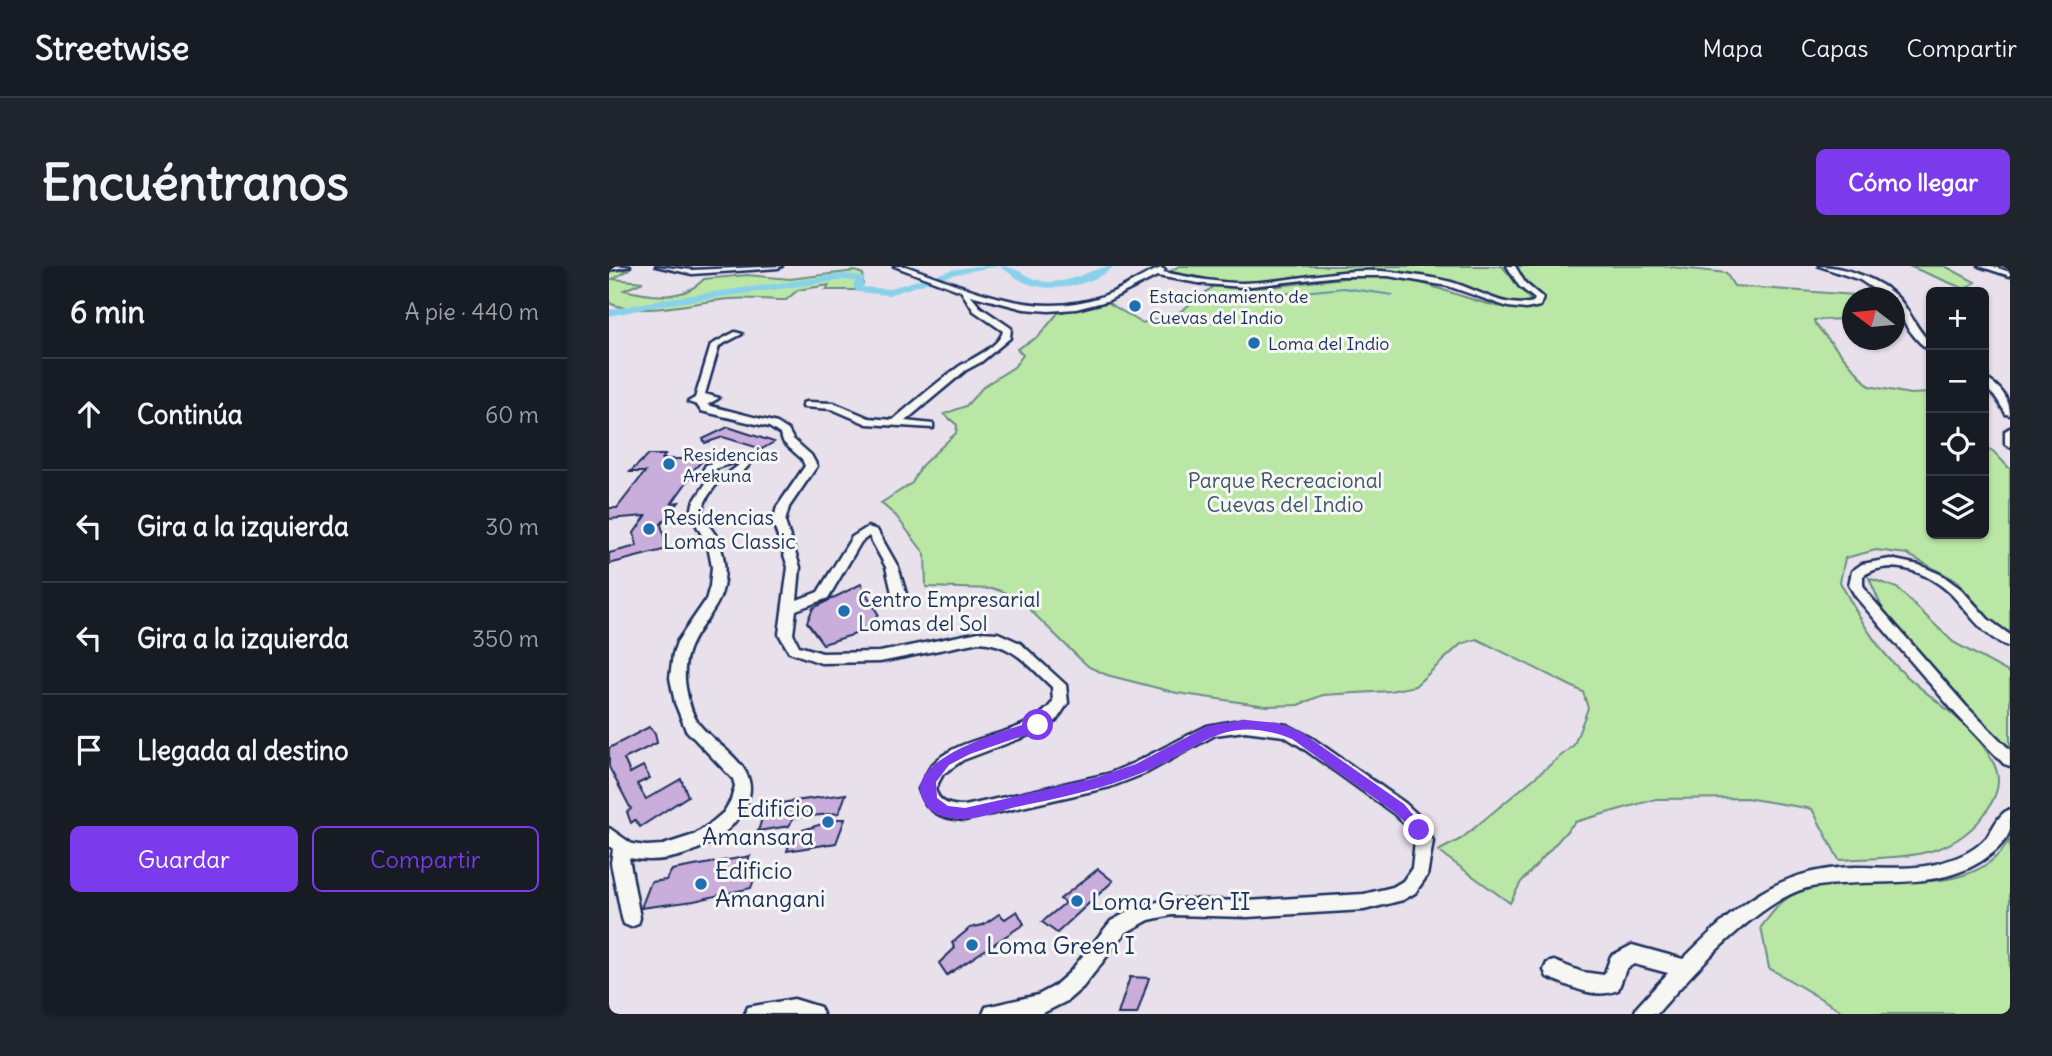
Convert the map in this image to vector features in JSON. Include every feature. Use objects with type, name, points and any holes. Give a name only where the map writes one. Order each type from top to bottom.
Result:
[{"type":"street","points":[[609,268],[626,266]]},
{"type":"street","points":[[660,266],[692,272],[778,266]]},
{"type":"street","points":[[679,268],[691,266]]},
{"type":"street","points":[[898,266],[965,291],[1027,308],[1058,310],[1108,298],[1167,266]]},
{"type":"street","points":[[1155,273],[1205,282],[1243,285],[1339,274],[1388,274],[1450,284],[1508,305],[1526,307],[1538,304],[1539,298],[1522,284],[1511,266]]},
{"type":"street","points":[[1823,266],[1858,276],[1880,287]]},
{"type":"street","points":[[1843,266],[1870,278],[1882,287]]},
{"type":"street","points":[[1983,266],[2010,274]]},
{"type":"street","points":[[897,422],[1006,338],[1008,330],[988,318],[967,298],[965,291]]},
{"type":"street","points":[[1905,315],[1926,343]]},
{"type":"street","points":[[738,334],[715,345],[700,401],[705,409],[773,425],[784,432],[788,442],[807,457],[811,466],[783,507],[779,522],[794,567],[786,634],[794,649],[821,658],[880,657],[979,637],[998,638],[1015,646],[1059,685],[1062,693],[1060,703],[1047,720],[1026,731],[966,751],[937,767],[929,781],[928,795],[931,801],[945,811],[965,813],[1110,780],[1140,768],[1212,730],[1245,725],[1287,731],[1306,742],[1399,808],[1414,822],[1424,841],[1424,861],[1416,879],[1409,887],[1390,897],[1364,902],[1247,909],[1172,907],[1146,912],[1125,920],[1076,980],[1060,994],[1041,1004],[993,1014]]},
{"type":"street","points":[[1989,386],[2001,397],[2010,412]]},
{"type":"street","points":[[807,405],[834,407],[867,421],[929,426]]},
{"type":"street","points":[[2010,431],[2010,444]]},
{"type":"street","points":[[616,841],[642,853],[693,844],[713,833],[728,818],[742,793],[739,774],[692,726],[677,683],[677,661],[681,646],[713,600],[717,586],[718,571],[712,540],[696,516],[697,508],[713,479]]},
{"type":"street","points":[[790,607],[824,594],[856,540],[868,531],[873,533],[892,568],[900,597]]},
{"type":"street","points":[[2010,642],[1981,619],[1947,584],[1928,573],[1889,563],[1870,566],[1857,574],[1856,585],[1863,597],[1961,710],[2010,760]]},
{"type":"street","points":[[1644,1014],[1685,970],[1770,897],[1792,884],[1814,878],[1921,874],[1963,866],[1982,855],[1995,841],[2010,816]]},
{"type":"street","points":[[616,841],[631,918]]},
{"type":"street","points":[[1553,971],[1596,986],[1605,986],[1611,983],[1618,963],[1632,954],[1685,970]]},
{"type":"street","points":[[755,1014],[794,1009],[813,1014]]},
{"type":"green space","points":[[1179,266],[1502,266],[1531,301],[1509,303],[1449,282],[1402,274],[1344,272],[1269,281],[1219,282],[1171,271]]},
{"type":"green space","name":"Parque Recreacional Cuevas del Indio","points":[[1513,266],[1662,266],[1726,273],[1734,286],[1842,294],[1842,319],[1814,320],[1815,324],[1869,386],[1910,394],[1926,393],[1926,539],[1989,539],[1989,449],[2010,469],[2010,633],[1991,621],[1957,581],[1907,554],[1876,550],[1845,558],[1840,582],[1865,626],[1888,657],[1908,678],[1975,735],[1994,764],[1998,776],[1996,793],[1974,827],[1941,848],[1922,853],[1839,860],[1812,809],[1746,798],[1656,799],[1575,822],[1521,882],[1510,903],[1438,851],[1461,839],[1574,745],[1588,708],[1583,692],[1477,639],[1461,644],[1415,686],[1390,691],[1323,695],[1298,705],[1266,706],[1177,693],[1107,675],[1089,667],[1017,597],[995,589],[926,587],[925,554],[896,516],[881,503],[912,483],[922,465],[956,433],[957,425],[944,414],[966,406],[984,386],[1014,367],[1023,355],[1017,349],[1039,336],[1058,313],[1107,302],[1142,323],[1177,314],[1214,286],[1258,288],[1372,277],[1412,281],[1506,308],[1541,306],[1543,300]]},
{"type":"green space","points":[[1909,266],[1945,266],[1975,282],[1968,287],[1960,287]]},
{"type":"green space","points":[[629,270],[613,279],[643,282],[624,290],[656,295],[687,291],[704,279],[747,275],[790,279],[855,271],[863,274],[863,284],[855,290],[826,290],[829,285],[798,290],[786,300],[737,298],[652,309],[636,309],[609,303],[609,271]]},
{"type":"green space","points":[[1869,578],[1897,588],[1953,642],[2010,673],[2010,747],[1981,725],[1882,608]]},
{"type":"green space","points":[[2010,839],[2010,1014],[1847,1014],[1769,968],[1761,927],[1776,908],[1795,894],[1821,886],[1941,880],[1969,873],[1992,861]]},
{"type":"building","points":[[728,427],[774,442],[762,449],[723,437],[705,443],[703,439]]},
{"type":"building","points":[[648,455],[665,455],[662,459],[704,459],[685,479],[689,479],[672,503],[679,502],[661,524],[667,549],[609,564],[609,553],[637,546],[634,533],[646,516],[609,519],[609,508],[617,508],[645,472],[630,472]]},
{"type":"building","name":"Centro Empresarial Lomas del Sol","points":[[861,584],[878,614],[865,631],[823,644],[807,622],[813,608]]},
{"type":"building","points":[[649,727],[655,733],[657,743],[624,759],[630,773],[643,766],[650,778],[637,784],[646,799],[681,779],[688,796],[640,827],[635,820],[631,823],[627,812],[631,809],[609,767],[609,748]]},
{"type":"building","points":[[846,794],[839,813],[793,818],[789,826],[758,831],[764,812],[773,804]]},
{"type":"building","points":[[845,819],[836,843],[787,851],[793,833]]},
{"type":"building","name":"Edificio Amangani","points":[[750,856],[742,873],[757,871],[751,888],[694,901],[641,908],[651,882],[666,880],[672,870]]},
{"type":"building","name":"Loma Green II","points":[[1098,869],[1113,881],[1057,933],[1042,922],[1065,903],[1060,899]]},
{"type":"building","name":"Loma Green I","points":[[1017,911],[1024,924],[947,975],[939,963],[955,948],[952,943],[970,928],[983,925],[999,914],[1005,919]]},
{"type":"building","points":[[1130,977],[1149,978],[1137,1014],[1118,1014]]},
{"type":"waterway","points":[[609,313],[663,302],[844,277],[861,279],[857,286],[860,290],[888,292],[954,272],[994,266]]},
{"type":"waterway","points":[[1003,266],[1031,282],[1051,285],[1093,276],[1110,266]]},
{"type":"waterway","points":[[1187,299],[1237,298],[1344,288],[1393,295]]},
{"type":"place","name":"Estacionamiento de Cuevas del Indio","points":[[1135,306]]},
{"type":"place","name":"Loma del Indio","points":[[1254,343]]},
{"type":"place","name":"Residencias Arekuna","points":[[669,464]]},
{"type":"place","name":"Residencias Lomas Classic","points":[[649,529]]},
{"type":"place","name":"Centro Empresarial Lomas del Sol","points":[[844,611]]},
{"type":"place","name":"Edificio Amansara","points":[[828,822]]},
{"type":"place","name":"Edificio Amangani","points":[[701,884]]},
{"type":"place","name":"Loma Green II","points":[[1077,901]]},
{"type":"place","name":"Loma Green I","points":[[972,945]]},
{"type":"route","points":[[1038,725],[945,761],[937,767],[929,781],[927,789],[931,801],[945,811],[965,813],[1092,785],[1140,768],[1212,730],[1224,726],[1245,725],[1277,728],[1306,742],[1399,808],[1419,830]]}]
